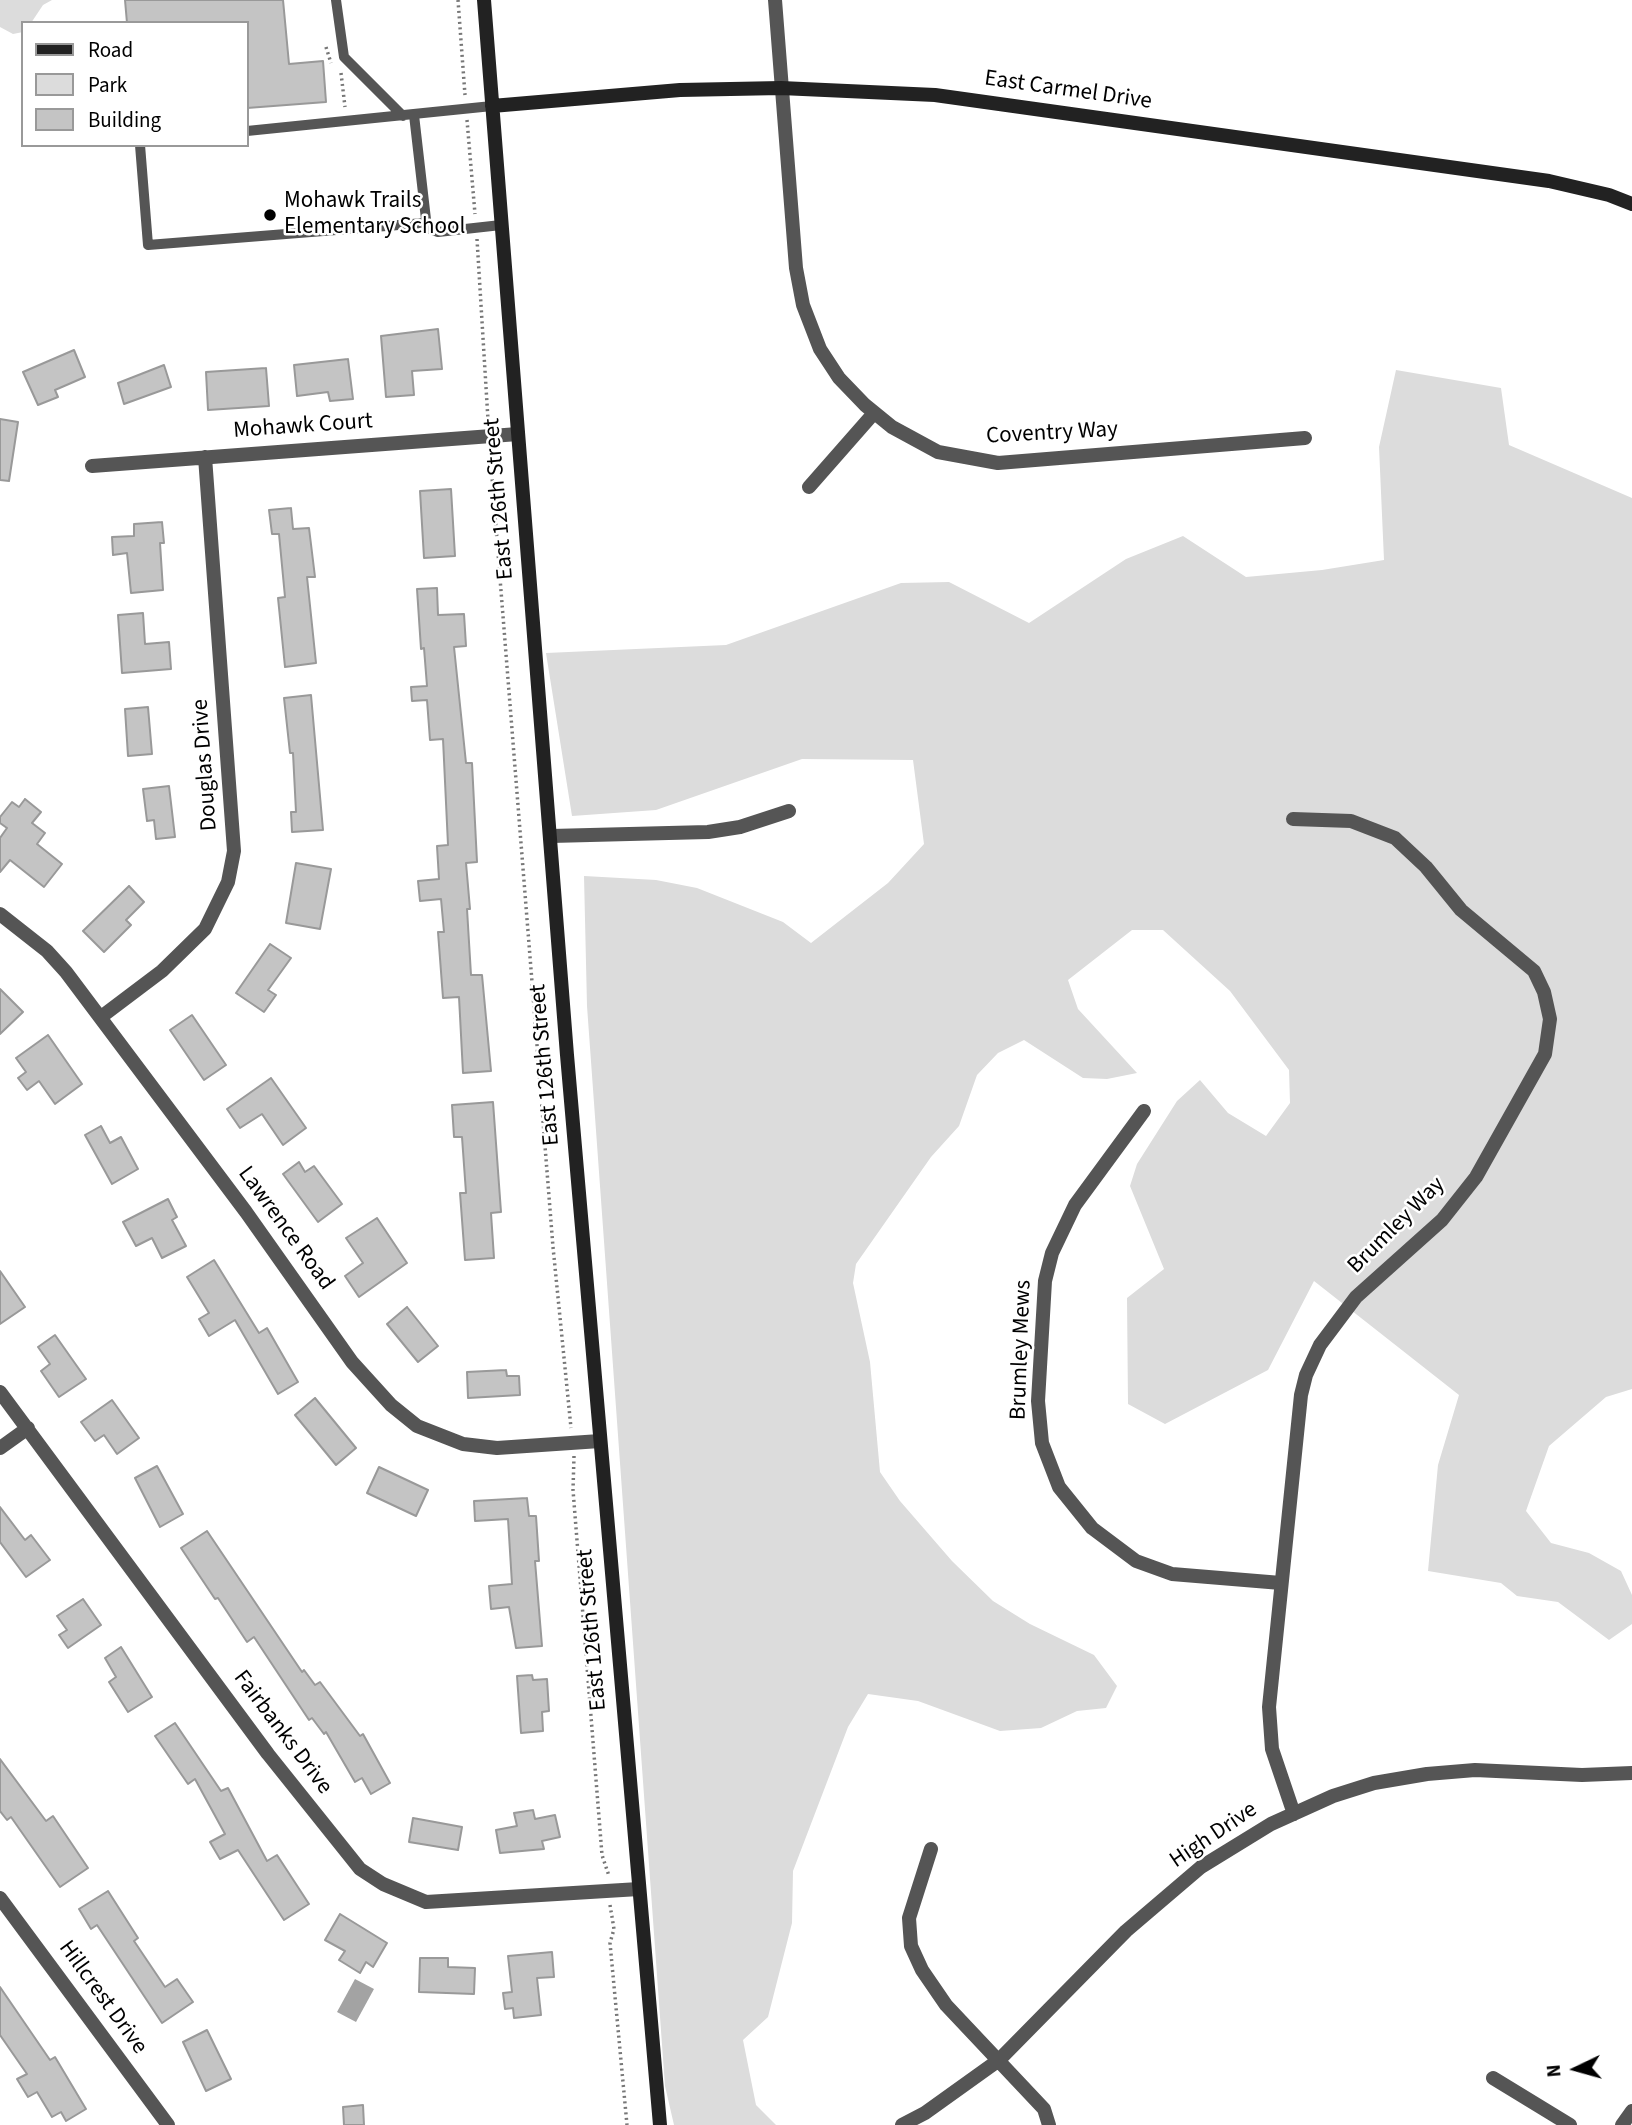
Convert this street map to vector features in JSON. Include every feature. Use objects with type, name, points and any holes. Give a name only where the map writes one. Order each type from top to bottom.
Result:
[{"type":"street","name":"East 126th Street","points":[[484,0],[600,1441],[660,2125]]},
{"type":"street","name":"Coventry Way","points":[[775,0],[796,268],[803,305],[820,349],[839,378],[874,413],[892,427],[938,452],[998,463],[1305,439]]},
{"type":"street","name":"East Carmel Drive","points":[[492,106],[680,90],[781,89],[934,95],[1549,181],[1609,195],[1632,204]]},
{"type":"street","points":[[809,487],[874,413]]},
{"type":"street","name":"Mohawk Court","points":[[92,466],[518,435]]},
{"type":"street","name":"Douglas Drive","points":[[101,1017],[162,971],[205,929],[228,882],[234,850],[205,457]]},
{"type":"street","points":[[551,836],[708,832],[740,827],[789,811]]},
{"type":"street","name":"Brumley Way","points":[[1293,819],[1351,821],[1395,838],[1426,867],[1461,910],[1534,971],[1544,992],[1550,1019],[1545,1054],[1476,1177],[1442,1220],[1356,1297],[1336,1321],[1315,1355],[1301,1395],[1269,1707],[1272,1749],[1294,1814]]},
{"type":"street","name":"Lawrence Road","points":[[0,914],[47,951],[101,1017],[246,1212],[352,1362],[391,1405],[417,1426],[463,1444],[497,1448],[600,1441]]},
{"type":"street","name":"Brumley Mews","points":[[1144,1111],[1075,1205],[1052,1253],[1045,1281],[1038,1401],[1042,1443],[1059,1487],[1092,1528],[1136,1561],[1172,1574],[1281,1583]]},
{"type":"street","name":"Fairbanks Drive","points":[[0,1392],[268,1754],[334,1840],[360,1869],[383,1884],[426,1902],[639,1889]]},
{"type":"street","points":[[0,1448],[28,1428]]},
{"type":"street","name":"High Drive","points":[[902,2125],[947,2099],[999,2060],[1126,1931],[1201,1867],[1234,1845],[1294,1814],[1374,1783],[1427,1774],[1475,1770],[1582,1775],[1632,1773]]},
{"type":"street","points":[[931,1849],[909,1918],[911,1946],[922,1970],[946,2005],[1044,2109],[1049,2125]]},
{"type":"street","name":"Hillcrest Drive","points":[[0,1898],[168,2125]]},
{"type":"street","points":[[1493,2078],[1570,2125]]},
{"type":"street","points":[[1622,2125],[1632,2111]]},
{"type":"lane","points":[[336,0],[340,46],[347,63],[403,116]]},
{"type":"lane","points":[[248,131],[492,106]]},
{"type":"lane","points":[[414,115],[424,223],[431,231],[438,232],[502,225]]},
{"type":"lane","points":[[140,147],[148,245],[424,223]]},
{"type":"path","points":[[458,0],[465,95]]},
{"type":"path","points":[[326,36],[327,60],[341,72],[345,109],[333,110]]},
{"type":"path","points":[[469,139],[489,437],[553,1247],[572,1444],[573,1490],[601,1841],[609,1868],[614,1929],[611,1944],[627,2125]]},
{"type":"green space","points":[[0,0],[52,0],[43,5],[32,21],[21,21],[21,32],[13,34],[0,27]]},
{"type":"green space","points":[[1396,370],[1501,388],[1509,445],[1632,498],[1632,1389],[1606,1397],[1549,1446],[1526,1511],[1551,1543],[1589,1553],[1621,1571],[1632,1595],[1632,1624],[1609,1640],[1558,1602],[1517,1596],[1501,1583],[1428,1571],[1438,1465],[1459,1395],[1314,1281],[1268,1370],[1165,1424],[1128,1404],[1127,1298],[1164,1269],[1130,1186],[1137,1164],[1177,1101],[1200,1080],[1228,1113],[1266,1136],[1290,1103],[1289,1070],[1230,991],[1163,930],[1132,930],[1068,980],[1078,1009],[1137,1073],[1107,1079],[1083,1078],[1024,1040],[998,1053],[977,1075],[959,1126],[931,1157],[856,1264],[853,1283],[870,1362],[880,1472],[900,1501],[952,1561],[993,1601],[1030,1624],[1094,1655],[1117,1686],[1106,1708],[1077,1711],[1041,1728],[1000,1731],[918,1701],[868,1694],[848,1727],[793,1871],[792,1923],[768,2017],[743,2040],[756,2105],[776,2125],[674,2125],[665,2086],[587,1006],[584,876],[656,880],[697,888],[783,922],[811,943],[888,883],[924,844],[913,760],[802,759],[656,810],[572,816],[546,653],[726,645],[901,583],[949,582],[1029,623],[1126,559],[1183,536],[1246,577],[1322,570],[1384,560],[1379,447]]},
{"type":"shaded area","points":[[355,1979],[374,1989],[356,2022],[337,2012]]},
{"type":"building","points":[[125,0],[283,0],[289,64],[323,61],[326,102],[248,108],[248,21],[127,21]]},
{"type":"building","points":[[438,329],[442,369],[412,371],[414,395],[386,397],[381,336]]},
{"type":"building","points":[[74,350],[85,377],[55,390],[58,397],[38,405],[23,372]]},
{"type":"building","points":[[348,359],[353,399],[330,401],[328,392],[297,396],[294,365]]},
{"type":"building","points":[[164,365],[171,387],[124,404],[118,383]]},
{"type":"building","points":[[266,368],[269,406],[208,410],[206,372]]},
{"type":"building","points":[[0,419],[18,422],[9,481],[0,480]]},
{"type":"building","points":[[451,489],[455,556],[424,558],[420,491]]},
{"type":"building","points":[[291,508],[293,529],[309,528],[315,577],[307,577],[316,663],[285,667],[278,598],[285,597],[279,534],[272,534],[269,510]]},
{"type":"building","points":[[162,522],[164,543],[160,543],[163,590],[131,593],[127,553],[113,555],[112,537],[134,536],[134,524]]},
{"type":"building","points":[[437,588],[438,615],[464,614],[466,646],[454,647],[466,763],[472,763],[477,862],[466,863],[470,909],[467,909],[471,975],[482,975],[491,1071],[463,1073],[459,997],[443,998],[438,932],[444,932],[441,899],[420,901],[418,881],[439,879],[437,846],[448,845],[443,739],[430,740],[427,700],[412,701],[411,687],[427,686],[424,648],[421,649],[417,589]]},
{"type":"building","points":[[143,613],[145,644],[169,642],[171,669],[122,673],[118,615]]},
{"type":"building","points":[[311,695],[323,830],[292,832],[291,812],[296,812],[293,753],[290,753],[284,698]]},
{"type":"building","points":[[148,707],[152,754],[128,756],[125,709]]},
{"type":"building","points":[[169,786],[175,837],[156,839],[154,820],[147,821],[143,789]]},
{"type":"building","points":[[25,799],[41,812],[32,823],[45,833],[37,844],[62,864],[44,887],[10,860],[0,872],[0,838],[7,828],[0,823],[0,817],[12,802],[19,807]]},
{"type":"building","points":[[296,863],[331,869],[320,929],[286,923]]},
{"type":"building","points":[[129,886],[144,902],[126,920],[131,925],[104,952],[83,931]]},
{"type":"building","points":[[270,944],[291,958],[268,990],[276,995],[264,1012],[236,993]]},
{"type":"building","points":[[0,989],[23,1012],[0,1034]]},
{"type":"building","points":[[192,1015],[226,1065],[204,1080],[170,1030]]},
{"type":"building","points":[[48,1035],[82,1084],[55,1104],[39,1081],[27,1090],[18,1078],[26,1072],[16,1058]]},
{"type":"building","points":[[271,1078],[306,1128],[283,1145],[262,1114],[240,1128],[227,1109]]},
{"type":"building","points":[[493,1102],[501,1212],[491,1213],[494,1258],[465,1260],[460,1193],[466,1193],[462,1137],[454,1137],[452,1105]]},
{"type":"building","points":[[101,1126],[110,1143],[121,1137],[138,1169],[112,1184],[85,1135]]},
{"type":"building","points":[[299,1162],[305,1172],[314,1166],[342,1204],[318,1222],[283,1174]]},
{"type":"building","points":[[168,1199],[177,1217],[172,1220],[186,1246],[162,1258],[152,1238],[136,1246],[123,1222]]},
{"type":"building","points":[[377,1218],[407,1263],[359,1297],[345,1276],[363,1263],[346,1238]]},
{"type":"building","points":[[214,1260],[259,1333],[267,1328],[298,1382],[278,1394],[235,1320],[209,1336],[199,1319],[209,1313],[187,1277]]},
{"type":"building","points":[[0,1271],[25,1307],[0,1324]]},
{"type":"building","points":[[407,1307],[438,1346],[418,1362],[387,1324]]},
{"type":"building","points":[[55,1335],[86,1379],[59,1397],[41,1371],[50,1364],[38,1347]]},
{"type":"building","points":[[506,1370],[507,1376],[519,1376],[520,1395],[468,1398],[467,1372]]},
{"type":"building","points":[[315,1398],[356,1448],[336,1465],[295,1415]]},
{"type":"building","points":[[112,1400],[139,1438],[117,1454],[104,1435],[95,1441],[81,1422]]},
{"type":"building","points":[[157,1466],[183,1514],[160,1527],[135,1478]]},
{"type":"building","points":[[379,1467],[428,1490],[416,1516],[367,1493]]},
{"type":"building","points":[[527,1498],[529,1516],[536,1516],[539,1561],[535,1561],[542,1646],[516,1648],[509,1607],[491,1609],[489,1586],[512,1584],[508,1519],[475,1521],[474,1501]]},
{"type":"building","points":[[0,1507],[25,1540],[31,1535],[50,1560],[26,1577],[0,1542]]},
{"type":"building","points":[[207,1531],[302,1672],[304,1670],[315,1685],[320,1682],[360,1736],[363,1734],[390,1783],[371,1794],[362,1778],[355,1782],[326,1732],[324,1734],[312,1718],[309,1720],[254,1637],[247,1642],[218,1598],[215,1599],[181,1548]]},
{"type":"building","points":[[83,1599],[101,1625],[68,1648],[59,1635],[67,1630],[57,1616]]},
{"type":"building","points":[[121,1647],[152,1697],[128,1712],[109,1682],[116,1677],[105,1658]]},
{"type":"building","points":[[532,1675],[533,1680],[547,1679],[549,1711],[542,1712],[543,1731],[521,1733],[517,1676]]},
{"type":"building","points":[[175,1723],[221,1791],[228,1788],[267,1861],[277,1855],[309,1904],[284,1920],[238,1850],[220,1859],[210,1842],[225,1834],[195,1779],[188,1784],[155,1736]]},
{"type":"building","points":[[0,1759],[46,1821],[53,1816],[88,1868],[60,1887],[11,1817],[7,1820],[0,1811]]},
{"type":"building","points":[[533,1810],[535,1819],[555,1815],[560,1837],[542,1841],[544,1849],[500,1853],[496,1830],[517,1826],[514,1813]]},
{"type":"building","points":[[413,1818],[462,1827],[458,1850],[409,1842]]},
{"type":"building","points":[[108,1891],[138,1938],[134,1941],[165,1987],[177,1979],[193,2002],[162,2023],[97,1925],[91,1929],[79,1909]]},
{"type":"building","points":[[340,1914],[387,1943],[373,1967],[366,1962],[360,1973],[339,1960],[345,1951],[325,1940]]},
{"type":"building","points":[[552,1952],[554,1977],[537,1978],[541,2015],[514,2018],[513,2008],[505,2009],[503,1993],[512,1992],[508,1956]]},
{"type":"building","points":[[420,1958],[448,1958],[448,1967],[475,1968],[474,1994],[419,1992]]},
{"type":"building","points":[[0,1987],[50,2060],[55,2057],[86,2109],[66,2121],[61,2112],[52,2117],[37,2092],[28,2097],[17,2079],[27,2074],[0,2035]]},
{"type":"building","points":[[207,2030],[231,2079],[206,2091],[183,2042]]},
{"type":"building","points":[[363,2105],[364,2125],[344,2125],[343,2107]]},
{"type":"place","name":"Mohawk Trails Elementary School","points":[[270,215]]}]
